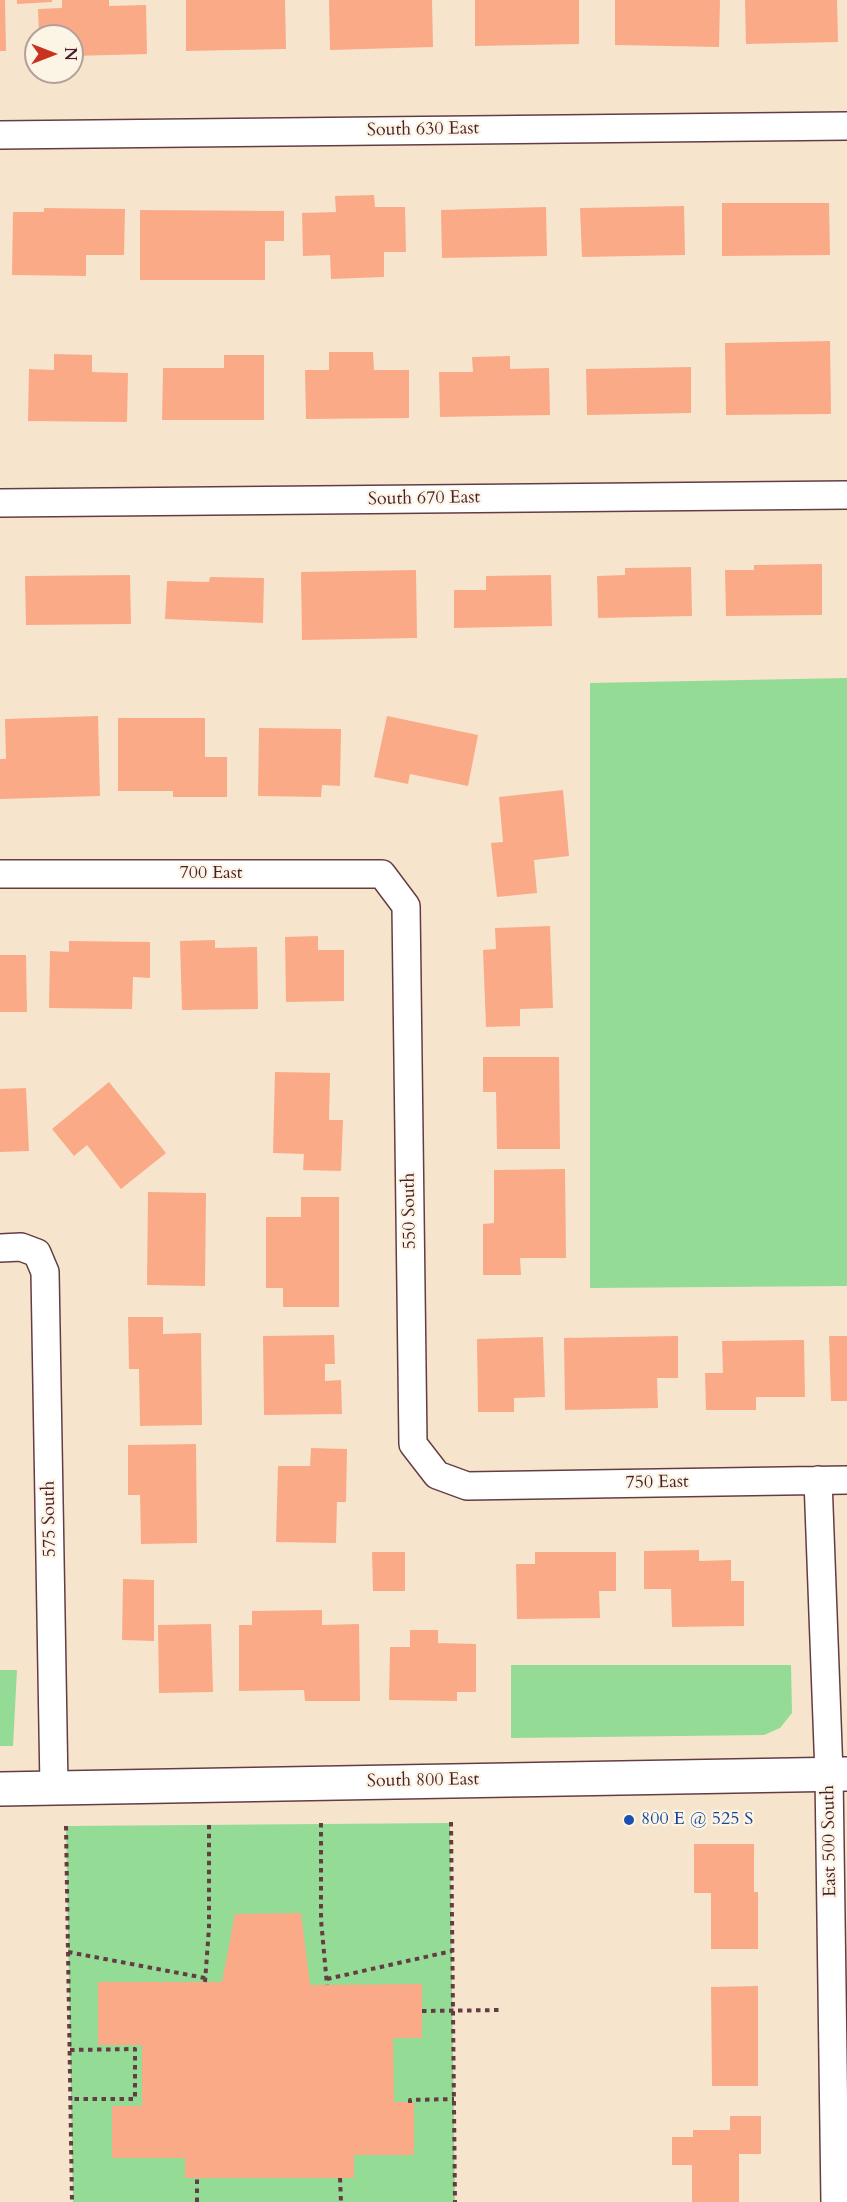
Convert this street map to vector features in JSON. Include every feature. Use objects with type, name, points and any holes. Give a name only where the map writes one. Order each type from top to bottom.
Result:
[{"type":"main road","name":"South 800 East","points":[[0,1789],[838,1774]]},
{"type":"street","name":"South 630 East","points":[[0,135],[847,126]]},
{"type":"street","name":"South 670 East","points":[[0,503],[847,495]]},
{"type":"street","name":"700 East","points":[[0,874],[382,874],[406,906]]},
{"type":"street","name":"550 South","points":[[406,906],[413,1444],[437,1475],[467,1486]]},
{"type":"street","name":"575 South","points":[[0,1248],[21,1247],[37,1253],[45,1272],[54,1787]]},
{"type":"street","name":"East 500 South","points":[[818,1480],[838,1774],[835,2202]]},
{"type":"street","name":"750 East","points":[[467,1486],[847,1480]]},
{"type":"path","points":[[451,1822],[455,2202]]},
{"type":"path","points":[[321,1824],[321,1920],[327,1985]]},
{"type":"path","points":[[68,1952],[205,1980],[209,1928],[209,1825]]},
{"type":"path","points":[[66,1826],[72,2202]]},
{"type":"path","points":[[327,1979],[452,1951]]},
{"type":"path","points":[[422,2011],[503,2010]]},
{"type":"path","points":[[70,2050],[135,2049],[135,2099],[70,2099]]},
{"type":"path","points":[[410,2103],[410,2100],[454,2099]]},
{"type":"path","points":[[197,2178],[197,2202]]},
{"type":"path","points":[[340,2178],[341,2202]]},
{"type":"green space","points":[[847,678],[847,1286],[590,1288],[590,683]]},
{"type":"green space","points":[[511,1665],[791,1665],[792,1713],[780,1728],[764,1735],[511,1738]]},
{"type":"green space","points":[[0,1670],[17,1670],[13,1746],[0,1746]]},
{"type":"green space","points":[[450,1823],[455,2202],[73,2202],[66,1826]]},
{"type":"building","points":[[0,0],[5,0],[6,51],[0,51]]},
{"type":"building","points":[[17,0],[52,0],[52,2],[17,4]]},
{"type":"building","points":[[62,0],[109,0],[109,6],[146,5],[147,54],[84,56],[84,24],[39,24],[38,9],[62,8]]},
{"type":"building","points":[[186,0],[285,0],[286,49],[186,51]]},
{"type":"building","points":[[329,0],[432,0],[433,47],[330,50]]},
{"type":"building","points":[[475,0],[579,0],[579,44],[475,46]]},
{"type":"building","points":[[615,0],[720,0],[719,47],[615,45]]},
{"type":"building","points":[[745,0],[837,0],[838,42],[746,44]]},
{"type":"building","points":[[374,195],[375,207],[405,207],[406,252],[384,252],[384,277],[331,279],[330,255],[303,256],[302,213],[336,212],[335,196]]},
{"type":"building","points":[[722,203],[829,203],[830,255],[722,256]]},
{"type":"building","points":[[684,206],[685,255],[582,257],[580,208]]},
{"type":"building","points":[[546,207],[547,256],[442,258],[441,210]]},
{"type":"building","points":[[44,208],[125,209],[124,255],[86,255],[86,276],[12,275],[13,212],[44,212]]},
{"type":"building","points":[[140,210],[284,211],[284,241],[265,241],[265,280],[140,280]]},
{"type":"building","points":[[830,341],[831,414],[726,415],[725,343]]},
{"type":"building","points":[[329,352],[373,352],[374,370],[409,370],[409,418],[306,419],[305,370],[329,370]]},
{"type":"building","points":[[54,354],[92,355],[92,372],[128,373],[127,422],[28,421],[29,369],[54,370]]},
{"type":"building","points":[[224,355],[264,355],[264,420],[162,420],[163,368],[224,368]]},
{"type":"building","points":[[510,356],[510,369],[549,368],[550,415],[440,417],[439,372],[473,372],[472,357]]},
{"type":"building","points":[[691,367],[691,413],[587,415],[586,369]]},
{"type":"building","points":[[822,564],[822,615],[726,616],[725,570],[754,570],[754,565]]},
{"type":"building","points":[[691,567],[692,616],[598,618],[597,576],[625,575],[625,568]]},
{"type":"building","points":[[416,570],[417,638],[302,640],[301,572]]},
{"type":"building","points":[[130,575],[131,624],[26,625],[25,576]]},
{"type":"building","points":[[551,575],[552,626],[454,628],[454,590],[486,590],[486,576]]},
{"type":"building","points":[[210,577],[264,578],[263,623],[165,619],[167,581],[209,582]]},
{"type":"building","points":[[98,716],[100,796],[0,799],[0,759],[6,759],[5,719]]},
{"type":"building","points":[[387,716],[478,735],[468,786],[410,774],[408,784],[374,777]]},
{"type":"building","points":[[118,718],[205,718],[205,757],[227,757],[227,797],[173,797],[173,791],[118,791]]},
{"type":"building","points":[[259,728],[341,729],[340,786],[322,785],[321,797],[258,796]]},
{"type":"building","points":[[563,790],[569,856],[534,860],[537,893],[497,897],[491,843],[503,842],[499,797]]},
{"type":"building","points":[[550,926],[553,1008],[520,1009],[520,1026],[486,1027],[483,950],[496,949],[495,928]]},
{"type":"building","points":[[318,936],[318,950],[344,950],[344,1001],[286,1002],[285,937]]},
{"type":"building","points":[[215,940],[215,948],[257,947],[258,1009],[182,1010],[180,941]]},
{"type":"building","points":[[69,941],[150,942],[150,978],[133,977],[132,1009],[49,1008],[50,951],[69,952]]},
{"type":"building","points":[[0,955],[26,955],[27,1012],[0,1012]]},
{"type":"building","points":[[483,1057],[559,1057],[560,1149],[497,1149],[496,1092],[483,1092]]},
{"type":"building","points":[[275,1072],[330,1073],[329,1120],[343,1120],[341,1171],[303,1170],[304,1154],[273,1153]]},
{"type":"building","points":[[109,1082],[166,1153],[121,1189],[87,1145],[74,1156],[52,1129]]},
{"type":"building","points":[[26,1088],[29,1151],[0,1152],[0,1089]]},
{"type":"building","points":[[565,1169],[566,1258],[520,1258],[521,1275],[483,1275],[483,1224],[494,1223],[494,1170]]},
{"type":"building","points":[[148,1192],[206,1193],[205,1286],[147,1285]]},
{"type":"building","points":[[301,1197],[339,1197],[339,1307],[283,1307],[283,1288],[266,1288],[266,1217],[301,1217]]},
{"type":"building","points":[[128,1317],[163,1317],[163,1334],[201,1333],[202,1425],[140,1426],[139,1369],[129,1369]]},
{"type":"building","points":[[334,1335],[335,1364],[325,1364],[325,1381],[341,1380],[342,1414],[264,1415],[263,1336]]},
{"type":"building","points":[[678,1336],[678,1378],[657,1378],[658,1408],[565,1410],[564,1338]]},
{"type":"building","points":[[829,1336],[847,1336],[847,1401],[831,1401]]},
{"type":"building","points":[[543,1337],[545,1397],[514,1398],[514,1412],[478,1412],[477,1339]]},
{"type":"building","points":[[804,1340],[805,1397],[756,1397],[756,1410],[706,1410],[705,1373],[723,1373],[722,1341]]},
{"type":"building","points":[[196,1444],[197,1543],[141,1544],[140,1495],[128,1495],[128,1445]]},
{"type":"building","points":[[311,1448],[347,1449],[346,1502],[337,1502],[336,1543],[276,1542],[278,1466],[310,1466]]},
{"type":"building","points":[[699,1550],[699,1561],[731,1560],[731,1581],[744,1581],[744,1626],[672,1627],[671,1589],[644,1589],[644,1551]]},
{"type":"building","points":[[372,1552],[405,1552],[405,1591],[373,1591]]},
{"type":"building","points":[[535,1552],[616,1552],[616,1591],[599,1591],[600,1618],[517,1619],[516,1564],[535,1564]]},
{"type":"building","points":[[123,1579],[154,1580],[154,1641],[122,1640]]},
{"type":"building","points":[[322,1610],[322,1625],[359,1624],[360,1701],[305,1701],[304,1690],[239,1691],[239,1625],[252,1625],[252,1611]]},
{"type":"building","points":[[211,1624],[213,1692],[159,1693],[158,1625]]},
{"type":"building","points":[[410,1630],[438,1630],[438,1643],[476,1644],[476,1692],[457,1692],[457,1701],[389,1700],[390,1647],[410,1647]]},
{"type":"building","points":[[694,1844],[754,1844],[754,1892],[758,1892],[758,1949],[711,1949],[711,1893],[694,1893]]},
{"type":"building","points":[[301,1913],[310,1985],[422,1984],[422,2038],[393,2038],[394,2102],[414,2102],[414,2155],[354,2155],[354,2178],[185,2178],[185,2158],[112,2158],[112,2106],[142,2106],[142,2045],[98,2045],[98,1982],[222,1982],[235,1914]]},
{"type":"building","points":[[758,1986],[758,2086],[712,2086],[711,1987]]},
{"type":"building","points":[[730,2116],[761,2116],[761,2154],[739,2154],[739,2202],[692,2202],[692,2165],[672,2165],[672,2137],[693,2137],[693,2130],[730,2130]]},
{"type":"place","name":"800 E @ 525 S","points":[[629,1820]]}]
